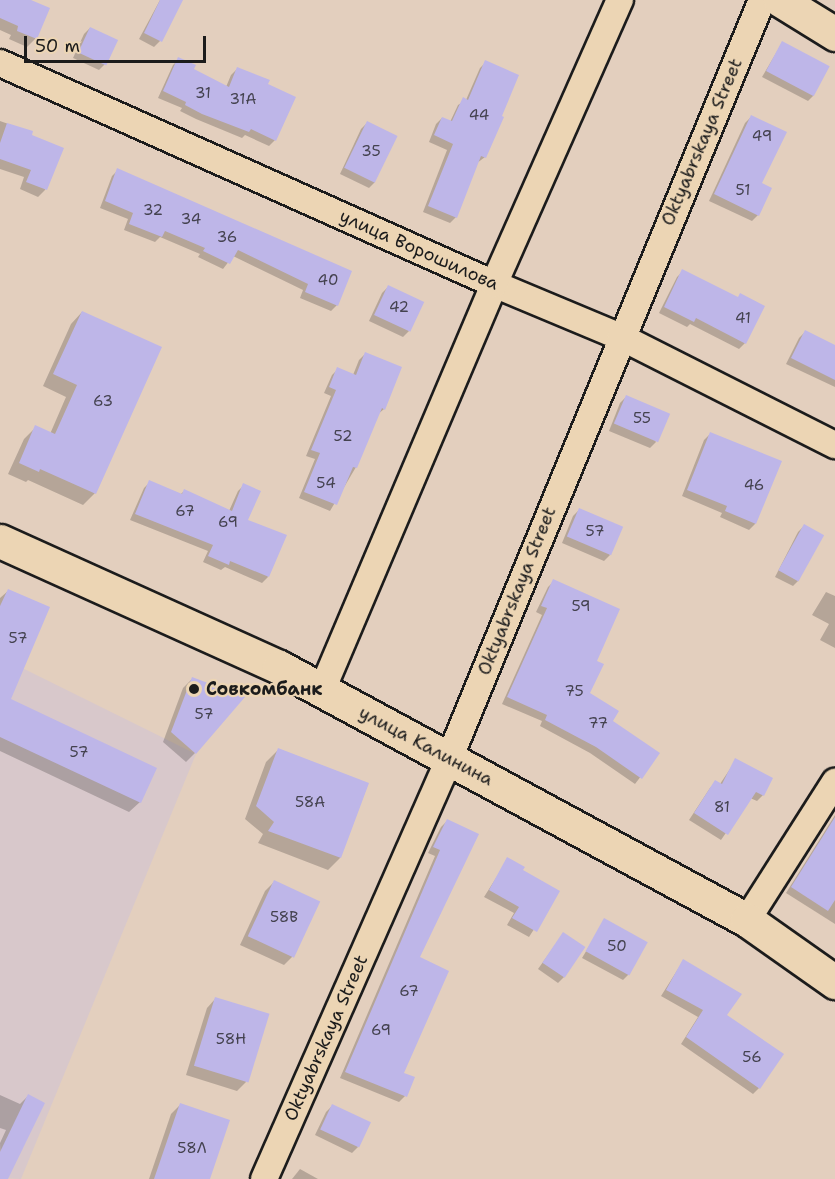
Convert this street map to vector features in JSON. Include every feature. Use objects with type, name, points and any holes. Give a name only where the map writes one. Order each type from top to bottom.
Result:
[{"type":"street","points":[[322,690],[494,284],[620,0]]},
{"type":"street","name":"Oktyabrskaya Street","points":[[264,1179],[449,759],[621,337],[762,0]]},
{"type":"street","points":[[780,0],[835,34]]},
{"type":"street","name":"улица Ворошилова","points":[[0,63],[494,284],[621,337],[835,445]]},
{"type":"street","name":"улица Калинина","points":[[0,541],[279,667],[747,920],[835,982]]},
{"type":"street","points":[[747,920],[835,782]]},
{"type":"shaded area","points":[[0,657],[196,754],[21,1179],[0,1178]]},
{"type":"building","points":[[0,0],[31,0],[50,8],[37,39],[17,31],[18,26],[0,18]]},
{"type":"building","points":[[160,0],[183,0],[162,42],[144,33]]},
{"type":"building","points":[[90,27],[118,40],[106,65],[78,52]]},
{"type":"building","points":[[782,41],[830,66],[814,96],[766,71]]},
{"type":"building","points":[[178,57],[196,65],[194,69],[229,87],[237,67],[270,80],[268,84],[296,97],[276,141],[251,129],[249,132],[202,114],[185,105],[186,102],[163,91]]},
{"type":"building","points":[[485,60],[519,75],[502,116],[504,117],[486,158],[481,156],[457,218],[428,206],[453,144],[434,135],[442,117],[452,121],[463,97],[468,100]]},
{"type":"building","points":[[751,115],[787,132],[762,183],[772,188],[759,216],[714,194]]},
{"type":"building","points":[[367,121],[398,136],[375,183],[344,168]]},
{"type":"building","points":[[7,123],[33,131],[32,135],[64,148],[47,190],[26,182],[31,170],[0,159],[0,143]]},
{"type":"building","points":[[117,168],[352,271],[338,306],[305,292],[308,284],[238,250],[230,264],[203,251],[205,248],[165,231],[162,237],[129,224],[133,213],[105,201]]},
{"type":"building","points":[[682,269],[738,297],[740,293],[765,306],[746,344],[696,318],[694,322],[664,307]]},
{"type":"building","points":[[388,285],[424,302],[410,332],[374,315]]},
{"type":"building","points":[[82,311],[162,347],[96,494],[40,469],[39,472],[19,463],[35,425],[55,434],[77,385],[53,374]]},
{"type":"building","points":[[805,330],[835,345],[835,380],[791,358]]},
{"type":"building","points":[[365,352],[402,367],[385,410],[382,408],[357,468],[353,467],[337,505],[304,492],[320,453],[311,450],[336,390],[329,387],[337,367],[356,375]]},
{"type":"building","points":[[626,395],[670,414],[658,442],[614,424]]},
{"type":"building","points":[[710,432],[782,461],[756,524],[725,511],[727,506],[687,490]]},
{"type":"building","points":[[149,480],[182,494],[184,489],[232,511],[243,483],[261,491],[248,520],[287,535],[269,577],[230,561],[229,565],[208,556],[213,545],[135,514]]},
{"type":"building","points":[[579,508],[623,527],[611,555],[567,537]]},
{"type":"building","points":[[804,524],[824,535],[798,582],[778,570]]},
{"type":"building","points":[[553,579],[620,609],[597,661],[604,664],[590,693],[619,711],[613,721],[660,753],[642,779],[596,747],[545,720],[547,715],[507,697],[547,608],[541,606]]},
{"type":"building","points":[[8,589],[50,607],[11,699],[157,768],[141,803],[0,737],[0,606]]},
{"type":"building","points":[[192,677],[245,697],[196,754],[171,732]]},
{"type":"building","points":[[278,748],[369,783],[341,858],[268,831],[274,822],[256,806]]},
{"type":"building","points":[[735,758],[773,778],[764,796],[756,792],[728,835],[694,813],[715,780],[722,784]]},
{"type":"building","points":[[835,817],[835,900],[828,911],[791,887]]},
{"type":"building","points":[[447,819],[479,834],[420,957],[449,971],[404,1073],[415,1077],[407,1097],[345,1072],[440,850],[433,847]]},
{"type":"building","points":[[507,857],[525,867],[523,870],[560,891],[537,932],[512,918],[519,907],[489,890]]},
{"type":"building","points":[[274,880],[320,902],[294,958],[248,936]]},
{"type":"building","points":[[604,918],[648,942],[629,975],[586,951]]},
{"type":"building","points":[[563,932],[585,947],[565,978],[542,963]]},
{"type":"building","points":[[683,959],[742,994],[727,1015],[784,1054],[760,1089],[686,1037],[703,1010],[666,990]]},
{"type":"building","points":[[215,997],[270,1014],[248,1083],[194,1066]]},
{"type":"building","points":[[28,1094],[45,1103],[8,1179],[0,1179],[0,1152]]},
{"type":"building","points":[[180,1103],[230,1120],[210,1179],[154,1179]]},
{"type":"building","points":[[332,1104],[371,1122],[359,1148],[320,1129]]},
{"type":"place","name":"Совкомбанк","points":[[194,689]]}]
